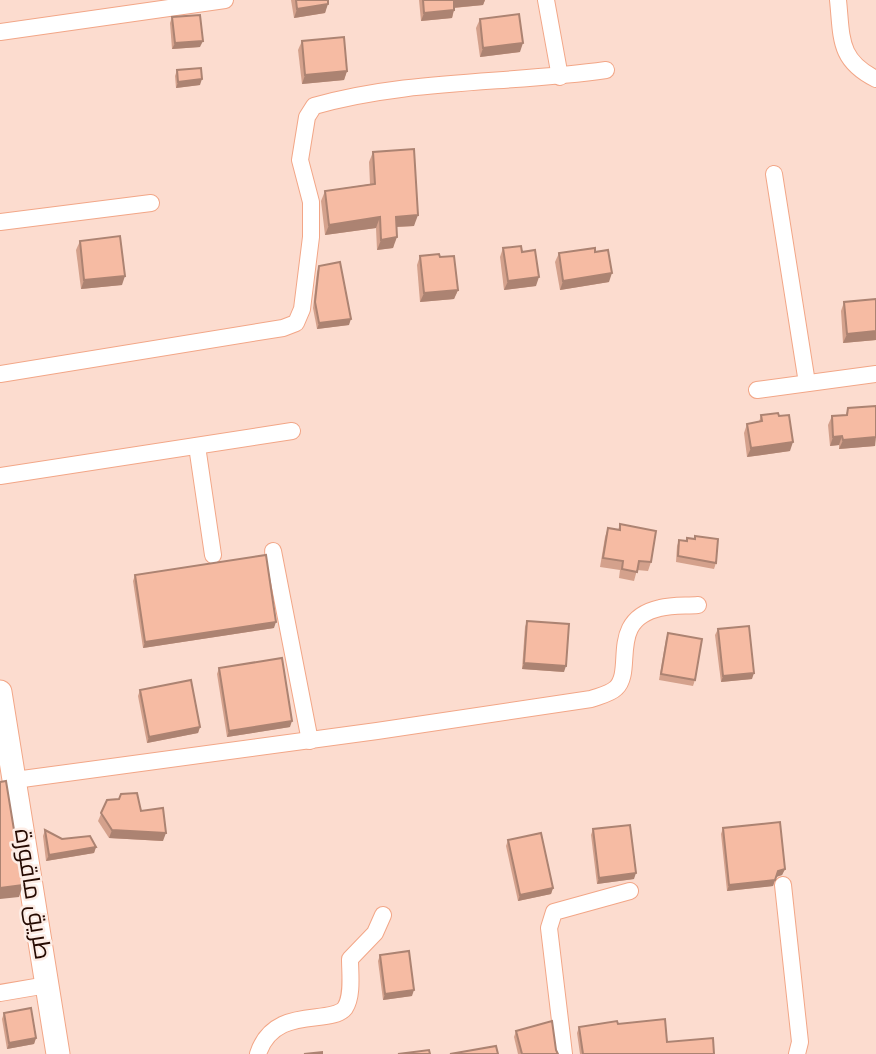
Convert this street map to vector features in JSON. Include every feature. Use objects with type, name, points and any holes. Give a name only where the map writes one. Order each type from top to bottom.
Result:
[{"type":"street","points":[[0,32],[225,0]]},
{"type":"street","points":[[546,0],[560,77]]},
{"type":"street","points":[[838,0],[842,44],[848,58],[860,71],[876,79]]},
{"type":"street","points":[[0,374],[282,328],[296,323],[302,309],[312,202],[300,160],[307,117],[314,106],[391,90],[560,77],[606,70]]},
{"type":"street","points":[[775,174],[807,383]]},
{"type":"street","points":[[0,222],[151,203]]},
{"type":"street","points":[[757,390],[876,374]]},
{"type":"street","points":[[0,476],[292,431]]},
{"type":"street","points":[[197,446],[213,555]]},
{"type":"street","points":[[273,551],[310,740]]},
{"type":"street","points":[[15,780],[564,703],[605,694],[620,683],[625,645],[636,621],[660,608],[698,605]]},
{"type":"street","name":"طريق ماقورة","points":[[0,692],[58,1054]]},
{"type":"street","points":[[783,885],[800,1042],[797,1054]]},
{"type":"street","points":[[564,1054],[549,928],[552,916],[554,912],[630,891]]},
{"type":"street","points":[[258,1054],[268,1036],[289,1021],[332,1014],[345,1008],[349,1000],[350,959],[375,933],[383,915]]},
{"type":"street","points":[[0,993],[47,985]]},
{"type":"building","points":[[296,0],[328,0],[328,4],[297,9]]},
{"type":"building","points":[[423,0],[454,0],[454,10],[424,13]]},
{"type":"building","points":[[519,14],[523,43],[483,48],[480,19]]},
{"type":"building","points":[[200,15],[203,41],[175,43],[172,17]]},
{"type":"building","points":[[344,37],[347,71],[305,75],[302,41]]},
{"type":"building","points":[[201,68],[202,79],[178,82],[177,70]]},
{"type":"building","points":[[414,149],[418,215],[396,217],[397,237],[381,240],[380,217],[329,225],[325,191],[375,184],[373,152]]},
{"type":"building","points":[[120,236],[125,276],[84,280],[80,241]]},
{"type":"building","points":[[521,246],[522,252],[535,250],[539,277],[508,281],[503,248]]},
{"type":"building","points":[[595,248],[595,252],[608,250],[612,273],[563,281],[559,253]]},
{"type":"building","points":[[439,254],[440,257],[454,256],[458,290],[424,293],[420,256]]},
{"type":"building","points":[[340,262],[351,319],[319,323],[315,302],[319,266]]},
{"type":"building","points":[[876,299],[876,331],[847,334],[844,302]]},
{"type":"building","points":[[876,406],[876,437],[843,440],[842,436],[833,437],[832,416],[847,415],[848,408]]},
{"type":"building","points":[[778,413],[779,416],[789,415],[793,442],[751,448],[747,424],[762,421],[761,415]]},
{"type":"building","points":[[620,524],[656,531],[651,562],[639,561],[637,572],[622,569],[623,561],[603,558],[608,528],[620,530]]},
{"type":"building","points":[[695,536],[718,539],[716,563],[678,556],[679,540],[695,539]]},
{"type":"building","points":[[266,555],[276,622],[145,642],[135,575]]},
{"type":"building","points":[[527,621],[569,624],[566,666],[524,663]]},
{"type":"building","points":[[749,626],[754,673],[723,676],[718,629]]},
{"type":"building","points":[[668,633],[702,639],[695,680],[661,674]]},
{"type":"building","points":[[282,658],[292,721],[229,731],[219,668]]},
{"type":"building","points":[[191,680],[200,727],[149,737],[140,690]]},
{"type":"building","points":[[6,781],[23,885],[0,888],[0,782]]},
{"type":"building","points":[[137,793],[141,811],[163,808],[166,833],[112,830],[101,813],[107,800],[119,799],[121,794]]},
{"type":"building","points":[[780,822],[785,869],[778,871],[775,880],[729,885],[723,828]]},
{"type":"building","points":[[630,825],[636,873],[599,878],[593,829]]},
{"type":"building","points":[[45,830],[62,839],[90,836],[96,847],[49,855]]},
{"type":"building","points":[[541,833],[553,888],[520,895],[508,840]]},
{"type":"building","points":[[409,951],[414,990],[385,994],[380,955]]},
{"type":"building","points":[[31,1008],[36,1038],[9,1043],[4,1013]]},
{"type":"building","points":[[665,1019],[667,1042],[713,1038],[714,1054],[583,1054],[579,1027],[617,1021],[618,1024]]},
{"type":"building","points":[[552,1021],[558,1054],[522,1054],[516,1031]]},
{"type":"building","points":[[496,1046],[498,1054],[450,1054]]},
{"type":"building","points":[[429,1050],[430,1054],[398,1054]]}]
